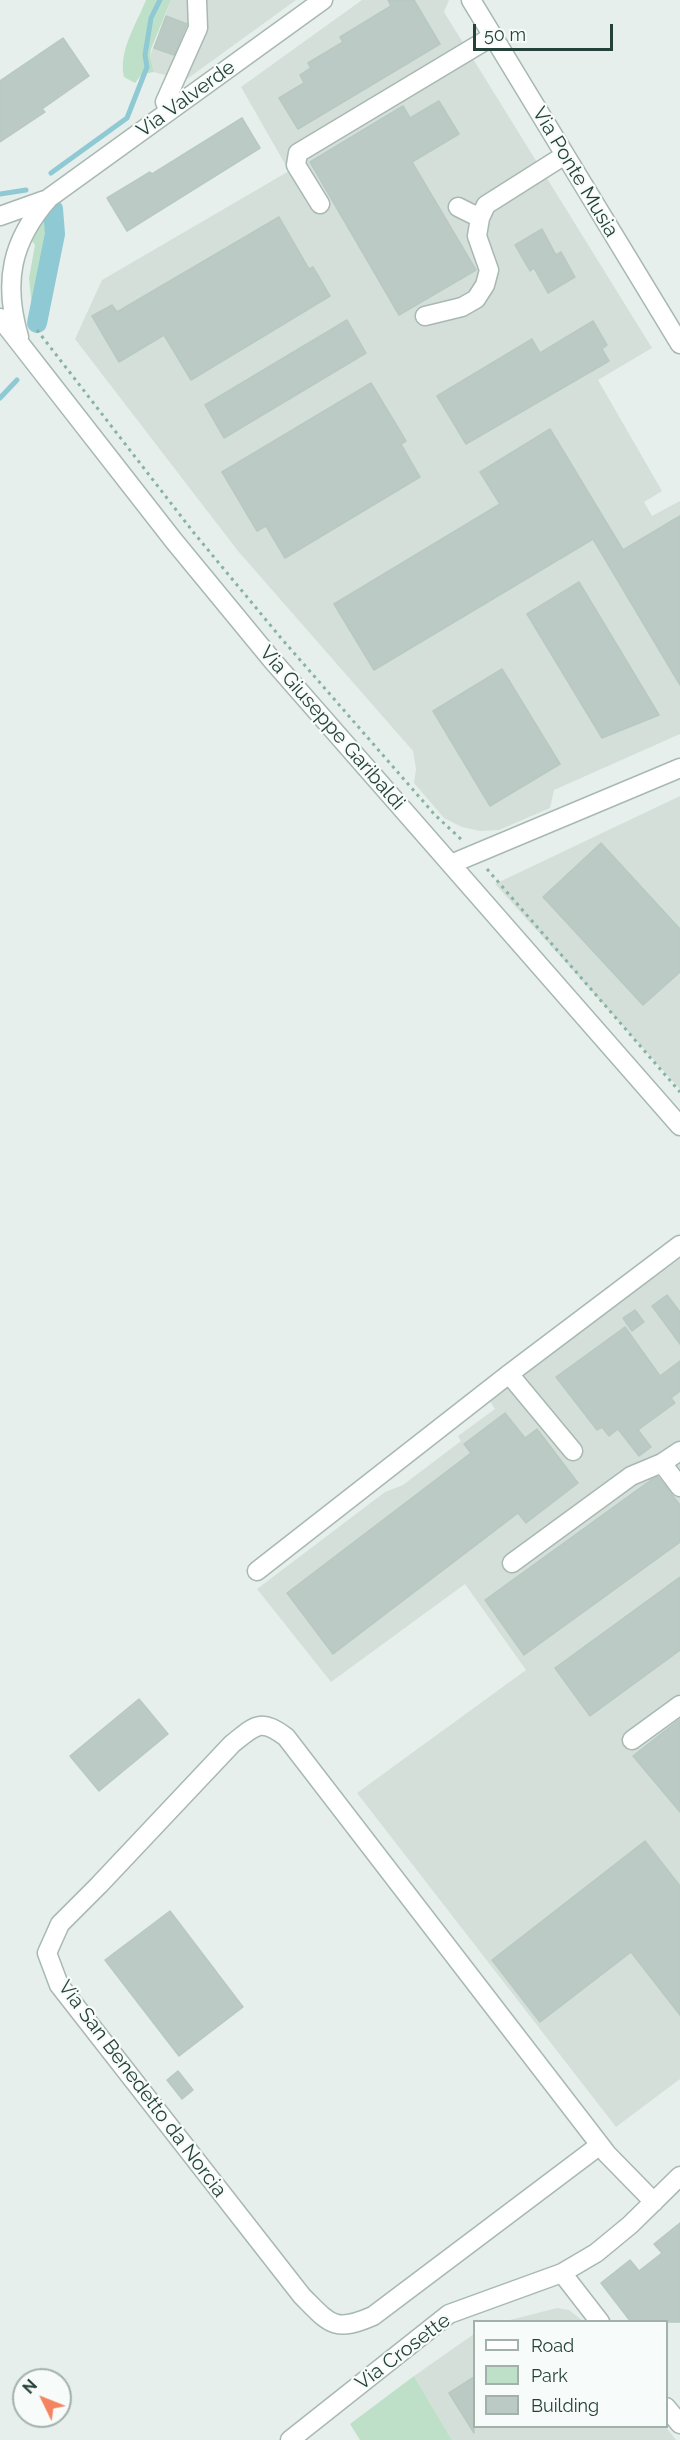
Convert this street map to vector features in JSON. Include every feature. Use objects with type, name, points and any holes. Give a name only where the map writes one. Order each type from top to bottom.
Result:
[{"type":"street","points":[[169,111],[165,102],[198,28],[197,0]]},
{"type":"street","name":"Via Valverde","points":[[21,344],[7,260],[28,224],[49,198],[323,0]]},
{"type":"street","name":"Via Ponte Musia","points":[[471,0],[680,344]]},
{"type":"street","points":[[320,204],[296,165],[298,153],[493,36]]},
{"type":"street","points":[[425,316],[462,307],[476,299],[485,285],[489,270],[477,236],[480,218],[486,205],[565,154]]},
{"type":"street","name":"Via Valverde","points":[[0,216],[49,198]]},
{"type":"street","points":[[458,207],[480,218]]},
{"type":"street","name":"Via Giuseppe Garibaldi","points":[[0,318],[174,541],[272,660],[680,1126]]},
{"type":"street","points":[[451,864],[680,768]]},
{"type":"street","points":[[257,1571],[509,1374],[680,1245]]},
{"type":"street","points":[[509,1374],[573,1451]]},
{"type":"street","points":[[512,1563],[631,1476],[662,1463],[680,1451]]},
{"type":"street","points":[[662,1463],[680,1487]]},
{"type":"street","points":[[632,1740],[680,1705]]},
{"type":"street","name":"Via San Benedetto da Norcia","points":[[600,2145],[373,2316],[351,2326],[329,2322],[302,2296],[59,1985],[47,1953],[60,1924],[232,1744],[250,1730],[262,1725],[271,1726],[286,1737],[600,2145],[654,2202]]},
{"type":"street","name":"Via Crosette","points":[[290,2440],[449,2314],[562,2273],[596,2253],[680,2176]]},
{"type":"street","points":[[562,2273],[598,2320]]},
{"type":"street","points":[[668,2409],[680,2424]]},
{"type":"path","points":[[34,324],[194,533],[274,630],[435,815],[458,835],[680,1092]]},
{"type":"shaded area","points":[[171,0],[296,0],[187,79],[174,74],[172,77],[154,72],[150,56]]},
{"type":"shaded area","points":[[362,0],[449,0],[444,12],[652,348],[598,380],[662,491],[644,502],[652,516],[680,501],[680,734],[554,790],[550,808],[499,830],[480,831],[462,827],[444,818],[414,783],[416,769],[413,751],[238,551],[75,339],[102,280],[289,171],[241,87]]},
{"type":"shaded area","points":[[680,796],[680,1089],[495,884]]},
{"type":"shaded area","points":[[680,1259],[680,2079],[616,2127],[357,1793],[526,1670],[465,1584],[331,1682],[257,1589],[385,1492],[403,1485],[461,1441],[458,1436],[495,1409],[488,1398]]},
{"type":"shaded area","points":[[557,2308],[569,2310],[582,2320],[510,2320]]},
{"type":"shaded area","points":[[473,2335],[473,2428],[667,2428],[676,2440],[452,2440],[414,2376]]},
{"type":"green space","points":[[146,0],[171,0],[151,49],[150,56],[154,72],[142,74],[135,83],[124,77],[124,57],[129,37]]},
{"type":"green space","points":[[48,209],[48,250],[33,317],[29,278],[35,245],[29,237]]},
{"type":"green space","points":[[414,2376],[452,2440],[360,2440],[350,2424]]},
{"type":"building","points":[[388,0],[414,0],[440,44],[298,129],[279,98],[304,83],[300,75],[311,68],[308,63],[343,42],[340,37],[391,6]]},
{"type":"building","points":[[166,16],[187,24],[174,55],[154,48]]},
{"type":"building","points":[[63,38],[89,76],[42,109],[45,112],[0,142],[0,81]]},
{"type":"building","points":[[439,101],[459,134],[412,162],[476,270],[399,315],[310,162],[403,106],[410,118]]},
{"type":"building","points":[[242,118],[260,148],[127,231],[107,198],[150,172],[152,174]]},
{"type":"building","points":[[279,217],[309,269],[313,267],[330,296],[191,380],[164,335],[119,362],[92,316],[112,305],[117,312]]},
{"type":"building","points":[[542,229],[556,255],[561,252],[575,277],[548,293],[534,268],[530,271],[515,245]]},
{"type":"building","points":[[347,320],[366,353],[224,438],[205,405]]},
{"type":"building","points":[[593,321],[607,345],[602,349],[609,361],[466,444],[437,396],[532,339],[540,353]]},
{"type":"building","points":[[371,383],[406,441],[401,444],[420,477],[285,558],[266,526],[257,531],[222,472]]},
{"type":"building","points":[[550,429],[623,550],[680,516],[680,685],[593,539],[374,670],[334,604],[500,504],[480,472]]},
{"type":"building","points":[[579,582],[659,715],[602,738],[527,614]]},
{"type":"building","points":[[502,669],[560,764],[490,806],[433,711]]},
{"type":"building","points":[[601,843],[680,929],[680,972],[643,1005],[543,897]]},
{"type":"building","points":[[667,1295],[680,1312],[680,1344],[652,1306]]},
{"type":"building","points":[[635,1310],[644,1322],[632,1331],[623,1318]]},
{"type":"building","points":[[625,1327],[660,1376],[680,1361],[680,1391],[671,1398],[675,1403],[638,1430],[651,1447],[639,1456],[618,1429],[609,1436],[602,1427],[597,1430],[556,1377]]},
{"type":"building","points":[[505,1413],[525,1438],[537,1429],[578,1483],[526,1523],[518,1513],[333,1654],[287,1593],[471,1453],[464,1444]]},
{"type":"building","points":[[658,1477],[680,1505],[680,1542],[524,1655],[485,1600]]},
{"type":"building","points":[[680,1577],[680,1650],[590,1716],[555,1668]]},
{"type":"building","points":[[139,1699],[168,1734],[99,1791],[70,1756]]},
{"type":"building","points":[[680,1719],[680,1812],[633,1756]]},
{"type":"building","points":[[645,1841],[680,1886],[680,2015],[631,1952],[540,2022],[492,1960]]},
{"type":"building","points":[[170,1911],[243,2007],[179,2056],[105,1960]]},
{"type":"building","points":[[178,2071],[193,2090],[182,2099],[167,2080]]},
{"type":"building","points":[[680,2223],[680,2322],[629,2320],[601,2283],[630,2260],[639,2271],[662,2253],[654,2244]]},
{"type":"building","points":[[473,2378],[474,2433],[449,2393]]},
{"type":"waterway","points":[[51,173],[127,118],[147,67],[145,55],[151,18],[160,0]]},
{"type":"waterway","points":[[0,194],[26,190]]},
{"type":"waterway","points":[[37,323],[55,234],[53,209]]},
{"type":"waterway","points":[[0,398],[17,380]]}]
